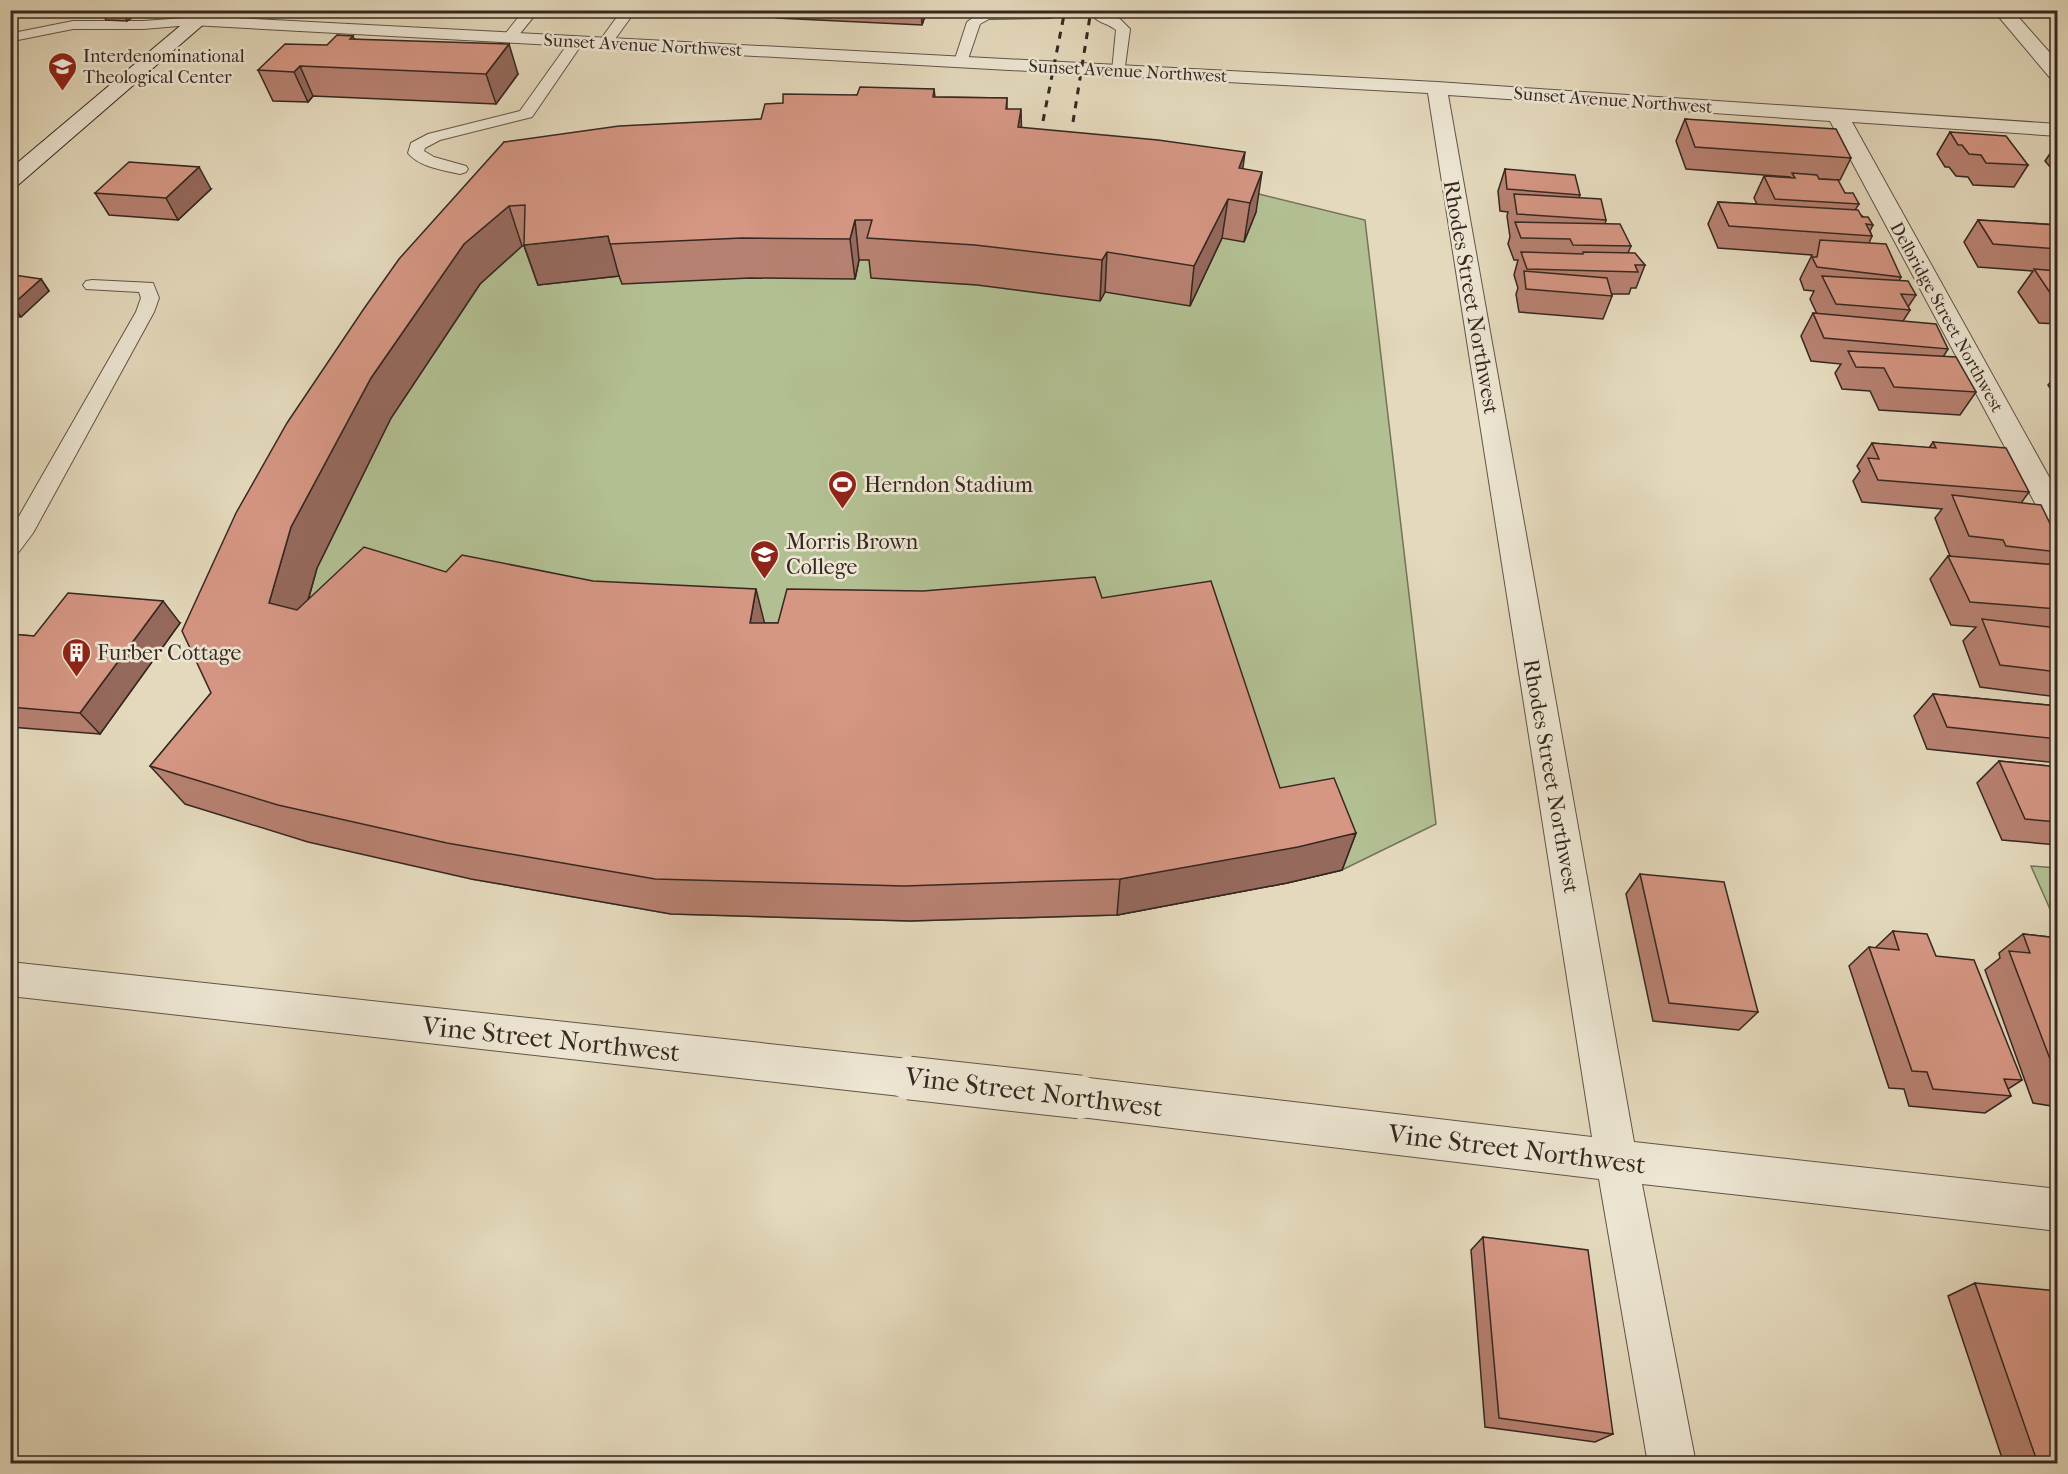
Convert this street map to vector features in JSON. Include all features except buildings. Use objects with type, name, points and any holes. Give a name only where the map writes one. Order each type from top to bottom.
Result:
[{"type":"street","points":[[2002,10],[2058,75]]},
{"type":"street","name":"Sunset Avenue Northwest","points":[[204,16],[509,38],[1437,88],[2058,130]]},
{"type":"street","points":[[10,180],[204,16]]},
{"type":"street","name":"Rhodes Street Northwest","points":[[1437,88],[1617,1161],[1672,1464]]},
{"type":"street","name":"Delbridge Street Northwest","points":[[1837,114],[2058,520]]},
{"type":"street","name":"Vine Street Northwest","points":[[10,979],[1080,1097],[1617,1161],[2058,1210]]},
{"type":"lane","points":[[167,10],[204,16]]},
{"type":"lane","points":[[509,38],[532,10]]},
{"type":"lane","points":[[605,43],[629,10]]},
{"type":"lane","points":[[961,62],[974,22],[986,15],[1052,14]]},
{"type":"lane","points":[[18,36],[73,25],[100,23],[143,25],[204,16]]},
{"type":"lane","points":[[1101,17],[1115,22],[1123,29],[1119,71]]},
{"type":"lane","points":[[460,169],[428,160],[416,153],[417,147],[434,137],[526,114],[577,41]]},
{"type":"lane","points":[[10,547],[22,533],[145,312],[150,298],[147,287],[92,285]]},
{"type":"green space","name":"Herndon Stadium","points":[[1259,194],[1365,220],[1436,824],[1342,870],[1287,883],[1117,915],[910,921],[671,914],[471,879],[213,671],[474,230]]},
{"type":"green space","points":[[2031,866],[2057,868],[2057,925]]},
{"type":"railway","points":[[1043,121],[1065,10]]},
{"type":"railway","points":[[1073,122],[1091,10]]},
{"type":"place","name":"Interdenominational Theological Center","points":[[62,92]]},
{"type":"place","name":"Herndon Stadium","points":[[843,510]]},
{"type":"place","name":"Morris Brown College","points":[[765,580]]},
{"type":"place","name":"Furber Cottage","points":[[76,678]]}]
